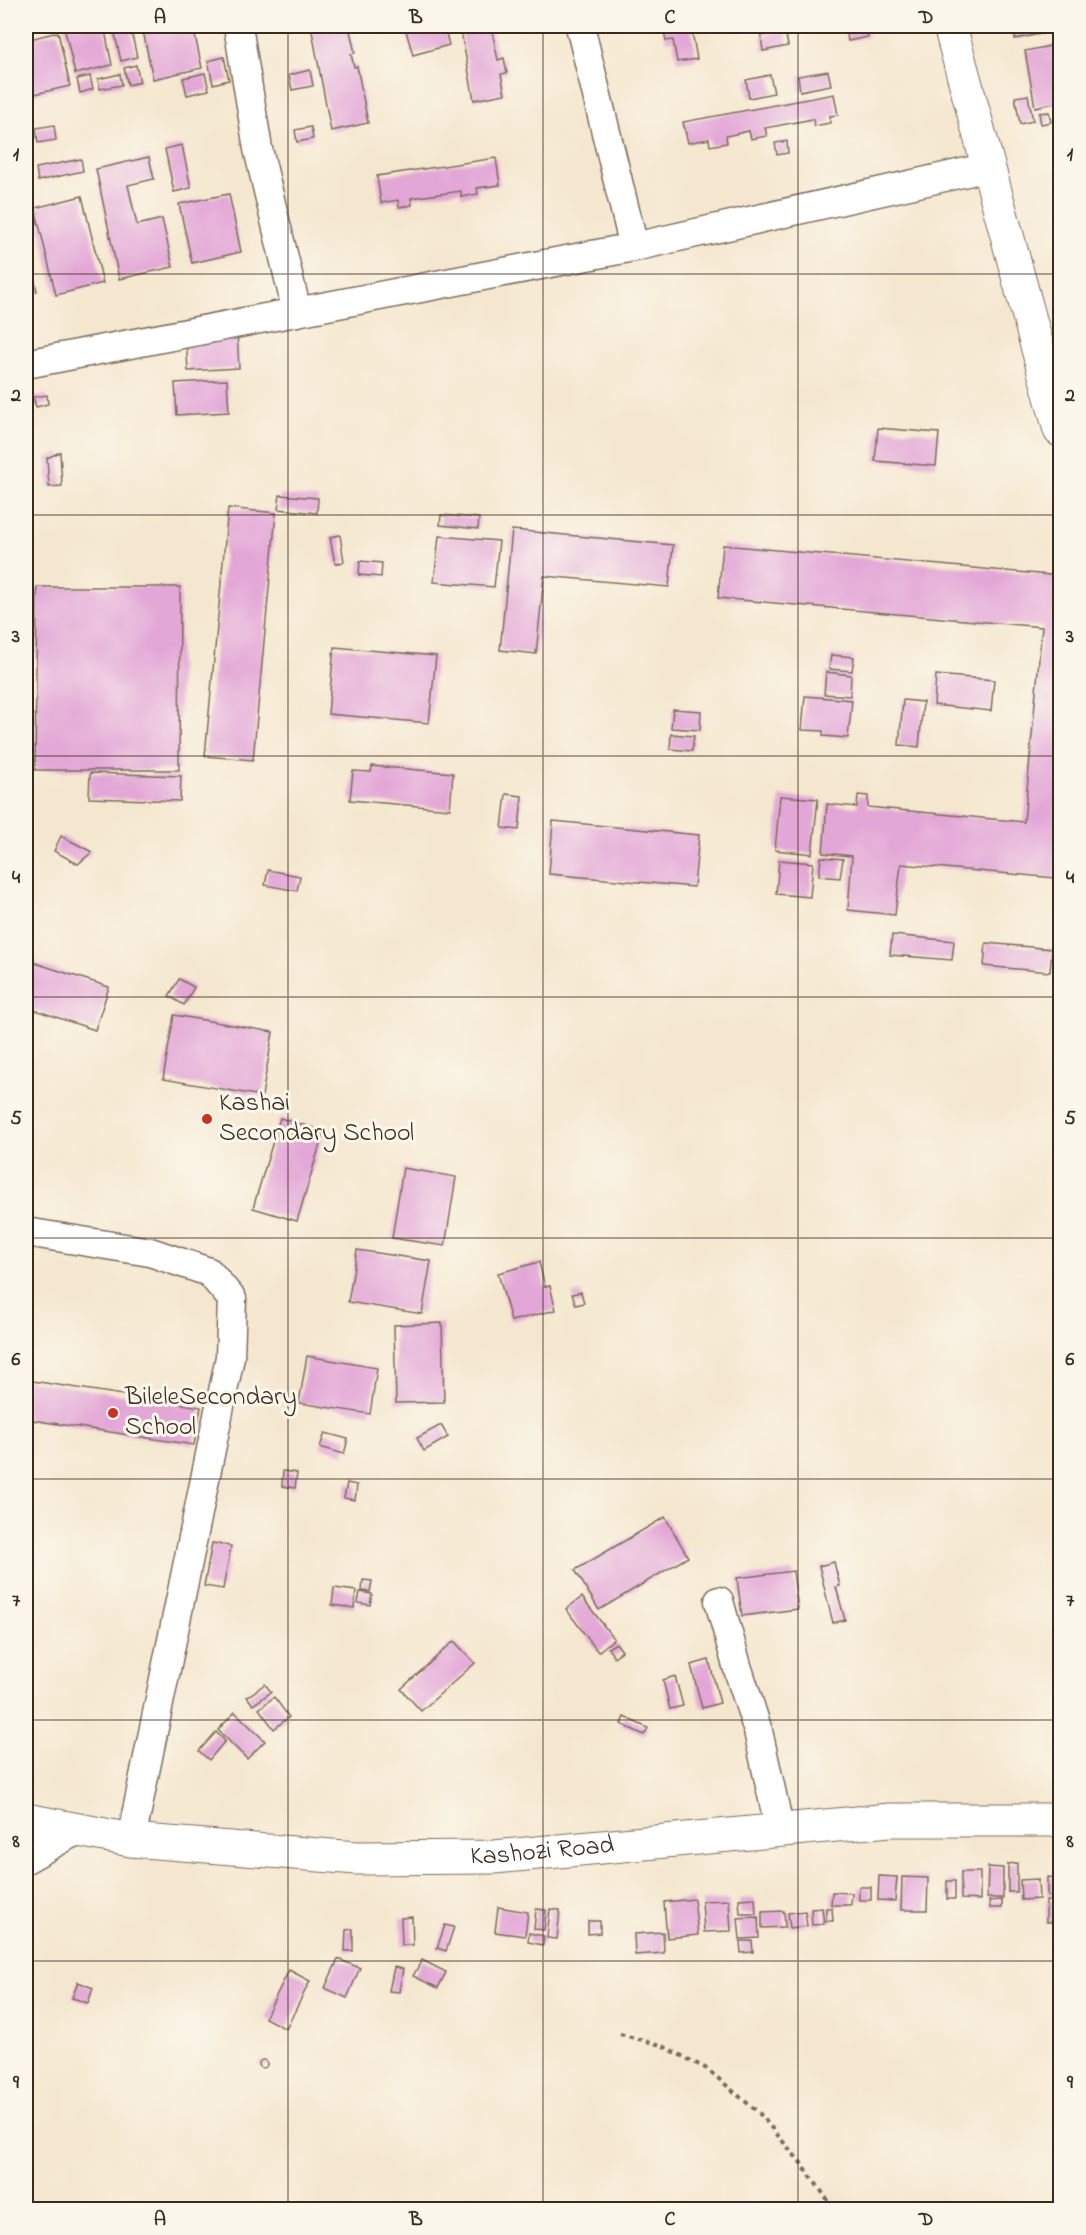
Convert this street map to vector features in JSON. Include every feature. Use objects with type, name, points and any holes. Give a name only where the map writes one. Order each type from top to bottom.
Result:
[{"type":"main road","points":[[950,26],[1060,430]]},
{"type":"main road","name":"Kashozi Road","points":[[26,1820],[131,1840],[357,1858],[494,1857],[890,1820],[1060,1820]]},
{"type":"street","points":[[238,26],[258,149],[297,312]]},
{"type":"street","points":[[580,26],[634,247]]},
{"type":"street","points":[[26,364],[634,247],[989,167]]},
{"type":"street","points":[[26,1232],[150,1252],[209,1272],[232,1299],[230,1357],[131,1840]]},
{"type":"street","points":[[719,1600],[758,1731],[780,1831]]},
{"type":"street","points":[[26,1859],[79,1829]]},
{"type":"path","points":[[620,2034],[660,2045],[708,2069],[759,2114],[801,2163],[835,2210]]},
{"type":"building","points":[[64,26],[104,26],[112,65],[75,74]]},
{"type":"building","points":[[113,26],[130,26],[137,57],[121,61]]},
{"type":"building","points":[[142,26],[193,26],[202,68],[153,79]]},
{"type":"building","points":[[311,26],[349,26],[355,53],[351,54],[354,67],[357,66],[368,123],[331,131]]},
{"type":"building","points":[[424,26],[444,26],[449,45],[413,55],[406,31]]},
{"type":"building","points":[[460,26],[491,26],[498,60],[504,58],[507,73],[501,74],[505,94],[474,100]]},
{"type":"building","points":[[663,26],[691,26],[697,59],[677,62],[673,40],[666,41]]},
{"type":"building","points":[[845,26],[866,26],[868,37],[848,41]]},
{"type":"building","points":[[1013,26],[1055,26],[1056,31],[1015,39]]},
{"type":"building","points":[[785,30],[788,46],[763,51],[761,36]]},
{"type":"building","points":[[58,32],[70,86],[26,96],[26,40]]},
{"type":"building","points":[[1060,44],[1060,102],[1035,107],[1025,51]]},
{"type":"building","points":[[224,57],[229,80],[213,84],[208,61]]},
{"type":"building","points":[[136,65],[140,82],[128,85],[124,68]]},
{"type":"building","points":[[310,70],[313,86],[292,90],[289,75]]},
{"type":"building","points":[[828,71],[831,85],[800,91],[798,76]]},
{"type":"building","points":[[205,73],[209,90],[187,95],[183,78]]},
{"type":"building","points":[[120,74],[122,85],[100,89],[98,79]]},
{"type":"building","points":[[770,75],[774,93],[749,98],[746,80]]},
{"type":"building","points":[[90,76],[93,89],[80,93],[77,79]]},
{"type":"building","points":[[834,94],[838,115],[830,116],[830,123],[814,126],[813,119],[765,128],[767,136],[751,139],[749,131],[726,136],[727,143],[710,146],[709,139],[688,143],[683,122]]},
{"type":"building","points":[[1028,95],[1033,121],[1020,124],[1015,97]]},
{"type":"building","points":[[1049,112],[1051,122],[1041,124],[1039,113]]},
{"type":"building","points":[[54,125],[56,140],[38,143],[36,128]]},
{"type":"building","points":[[311,127],[313,139],[297,142],[295,130]]},
{"type":"building","points":[[787,141],[788,153],[777,155],[775,143]]},
{"type":"building","points":[[182,145],[191,188],[174,192],[165,149]]},
{"type":"building","points":[[149,157],[154,179],[128,185],[137,225],[162,219],[173,267],[119,279],[96,169]]},
{"type":"building","points":[[496,158],[500,185],[477,188],[478,194],[461,197],[461,191],[411,198],[412,205],[399,207],[398,200],[381,203],[377,176]]},
{"type":"building","points":[[81,159],[83,171],[38,181],[36,168]]},
{"type":"building","points":[[229,194],[241,252],[192,263],[179,204]]},
{"type":"building","points":[[31,195],[37,223],[26,225],[26,196]]},
{"type":"building","points":[[82,196],[103,283],[56,295],[35,208]]},
{"type":"building","points":[[26,244],[37,291],[26,294]]},
{"type":"building","points":[[237,332],[239,368],[188,371],[186,335]]},
{"type":"building","points":[[227,380],[229,412],[177,415],[175,383]]},
{"type":"building","points":[[47,395],[48,404],[36,407],[33,397]]},
{"type":"building","points":[[878,428],[939,433],[936,466],[875,461]]},
{"type":"building","points":[[60,452],[62,486],[49,487],[47,458]]},
{"type":"building","points":[[280,495],[318,498],[317,513],[278,509]]},
{"type":"building","points":[[228,508],[276,513],[253,760],[205,756]]},
{"type":"building","points":[[441,515],[479,518],[478,529],[440,525]]},
{"type":"building","points":[[512,530],[673,545],[669,587],[544,576],[536,654],[500,650]]},
{"type":"building","points":[[340,535],[344,562],[335,564],[330,537]]},
{"type":"building","points":[[439,536],[499,541],[494,587],[434,582]]},
{"type":"building","points":[[723,545],[1060,576],[1060,821],[1055,878],[901,864],[895,915],[848,910],[852,856],[823,853],[827,804],[857,807],[858,795],[868,796],[868,807],[1024,822],[1042,627],[718,598]]},
{"type":"building","points":[[360,561],[382,563],[381,577],[359,575]]},
{"type":"building","points":[[37,587],[180,587],[179,770],[35,770]]},
{"type":"building","points":[[334,647],[436,656],[429,723],[328,714]]},
{"type":"building","points":[[831,655],[854,657],[852,671],[829,669]]},
{"type":"building","points":[[826,672],[851,675],[850,696],[824,694]]},
{"type":"building","points":[[936,675],[994,680],[991,711],[934,705]]},
{"type":"building","points":[[805,696],[852,700],[848,738],[823,736],[823,731],[802,730]]},
{"type":"building","points":[[903,700],[923,702],[919,747],[899,745]]},
{"type":"building","points":[[673,709],[701,711],[700,730],[671,728]]},
{"type":"building","points":[[671,734],[694,736],[692,751],[670,749]]},
{"type":"building","points":[[372,766],[453,773],[450,809],[350,800],[353,771],[371,772]]},
{"type":"building","points":[[90,773],[181,776],[180,801],[89,798]]},
{"type":"building","points":[[506,794],[522,796],[519,830],[502,828]]},
{"type":"building","points":[[780,796],[818,799],[812,854],[775,850]]},
{"type":"building","points":[[553,821],[699,835],[694,887],[549,874]]},
{"type":"building","points":[[61,836],[92,852],[78,864],[54,851]]},
{"type":"building","points":[[821,857],[843,859],[840,878],[819,876]]},
{"type":"building","points":[[779,860],[813,863],[810,897],[776,894]]},
{"type":"building","points":[[268,870],[300,876],[297,891],[265,885]]},
{"type":"building","points":[[892,935],[954,941],[952,960],[890,955]]},
{"type":"building","points":[[986,943],[1052,949],[1050,972],[984,966]]},
{"type":"building","points":[[26,960],[109,987],[95,1030],[26,1007]]},
{"type":"building","points":[[179,979],[194,987],[184,1005],[169,996]]},
{"type":"building","points":[[174,1015],[273,1032],[262,1096],[163,1079]]},
{"type":"building","points":[[280,1118],[324,1131],[297,1221],[253,1208]]},
{"type":"building","points":[[403,1168],[456,1177],[445,1246],[392,1238]]},
{"type":"building","points":[[357,1250],[431,1261],[422,1314],[348,1302]]},
{"type":"building","points":[[539,1262],[545,1287],[550,1286],[556,1310],[511,1321],[498,1273]]},
{"type":"building","points":[[581,1292],[584,1303],[576,1305],[572,1294]]},
{"type":"building","points":[[442,1323],[444,1402],[396,1403],[394,1325]]},
{"type":"building","points":[[307,1356],[377,1368],[370,1414],[299,1403]]},
{"type":"building","name":"BileleSecondary School","points":[[26,1380],[201,1407],[194,1445],[26,1419]]},
{"type":"building","points":[[441,1425],[448,1437],[424,1451],[417,1438]]},
{"type":"building","points":[[325,1433],[348,1439],[344,1454],[320,1447]]},
{"type":"building","points":[[283,1471],[297,1473],[295,1488],[282,1486]]},
{"type":"building","points":[[347,1483],[357,1485],[355,1500],[344,1498]]},
{"type":"building","points":[[665,1517],[688,1557],[599,1610],[575,1570]]},
{"type":"building","points":[[212,1543],[231,1546],[223,1589],[204,1586]]},
{"type":"building","points":[[834,1562],[840,1586],[836,1587],[845,1620],[833,1623],[819,1566]]},
{"type":"building","points":[[793,1571],[798,1609],[742,1616],[737,1578]]},
{"type":"building","points":[[363,1580],[372,1581],[370,1592],[362,1591]]},
{"type":"building","points":[[334,1588],[356,1591],[354,1608],[332,1605]]},
{"type":"building","points":[[360,1592],[372,1594],[370,1605],[358,1603]]},
{"type":"building","points":[[582,1597],[614,1639],[598,1652],[566,1609]]},
{"type":"building","points":[[454,1641],[475,1663],[421,1711],[401,1689]]},
{"type":"building","points":[[616,1643],[622,1651],[614,1657],[608,1648]]},
{"type":"building","points":[[709,1660],[720,1703],[702,1708],[691,1665]]},
{"type":"building","points":[[675,1676],[683,1706],[670,1709],[663,1680]]},
{"type":"building","points":[[265,1684],[271,1692],[253,1705],[247,1697]]},
{"type":"building","points":[[274,1697],[289,1717],[274,1729],[259,1709]]},
{"type":"building","points":[[235,1712],[265,1741],[247,1759],[218,1730]]},
{"type":"building","points":[[624,1717],[648,1728],[644,1735],[621,1724]]},
{"type":"building","points":[[216,1732],[225,1741],[209,1760],[199,1751]]},
{"type":"building","points":[[1017,1863],[1017,1892],[1008,1892],[1008,1864]]},
{"type":"building","points":[[988,1867],[1003,1868],[1003,1898],[987,1898]]},
{"type":"building","points":[[961,1872],[980,1872],[980,1900],[961,1899]]},
{"type":"building","points":[[879,1876],[897,1877],[895,1901],[878,1900]]},
{"type":"building","points":[[902,1877],[928,1878],[927,1910],[901,1910]]},
{"type":"building","points":[[1047,1877],[1060,1878],[1060,1896],[1047,1896]]},
{"type":"building","points":[[1038,1879],[1039,1899],[1021,1900],[1020,1880]]},
{"type":"building","points":[[947,1881],[955,1881],[955,1899],[947,1899]]},
{"type":"building","points":[[859,1887],[871,1887],[871,1900],[859,1900]]},
{"type":"building","points":[[832,1892],[852,1893],[851,1905],[831,1905]]},
{"type":"building","points":[[755,1898],[756,1914],[740,1914],[739,1899]]},
{"type":"building","points":[[694,1899],[698,1935],[667,1938],[664,1902]]},
{"type":"building","points":[[729,1900],[731,1931],[704,1932],[702,1901]]},
{"type":"building","points":[[1002,1900],[1002,1908],[990,1908],[989,1901]]},
{"type":"building","points":[[1046,1901],[1057,1901],[1057,1922],[1046,1922]]},
{"type":"building","points":[[498,1907],[528,1912],[525,1936],[495,1932]]},
{"type":"building","points":[[822,1908],[824,1924],[812,1925],[811,1909]]},
{"type":"building","points":[[826,1908],[832,1908],[833,1921],[826,1921]]},
{"type":"building","points":[[536,1909],[546,1910],[544,1930],[534,1929]]},
{"type":"building","points":[[550,1909],[560,1910],[557,1939],[547,1938]]},
{"type":"building","points":[[784,1911],[785,1927],[762,1928],[762,1912]]},
{"type":"building","points":[[805,1911],[807,1926],[790,1928],[788,1913]]},
{"type":"building","points":[[412,1917],[413,1945],[402,1945],[401,1918]]},
{"type":"building","points":[[758,1917],[759,1938],[740,1939],[738,1918]]},
{"type":"building","points":[[588,1921],[600,1921],[600,1933],[588,1934]]},
{"type":"building","points":[[445,1925],[454,1927],[446,1951],[437,1948]]},
{"type":"building","points":[[353,1929],[353,1951],[345,1951],[346,1930]]},
{"type":"building","points":[[663,1932],[664,1953],[635,1955],[634,1934]]},
{"type":"building","points":[[529,1933],[544,1936],[543,1945],[528,1942]]},
{"type":"building","points":[[740,1941],[752,1941],[753,1952],[741,1953]]},
{"type":"building","points":[[338,1959],[360,1968],[347,1998],[325,1988]]},
{"type":"building","points":[[422,1960],[446,1972],[438,1988],[413,1976]]},
{"type":"building","points":[[394,1967],[403,1969],[399,1992],[389,1991]]},
{"type":"building","points":[[289,1970],[310,1981],[286,2029],[265,2018]]},
{"type":"building","points":[[78,1982],[93,1988],[88,2003],[72,1998]]},
{"type":"building","points":[[263,2060],[267,2064],[263,2068],[259,2064]]},
{"type":"place","name":"Kashai Secondary School","points":[[207,1119]]},
{"type":"place","name":"BileleSecondary School","points":[[113,1413]]}]
